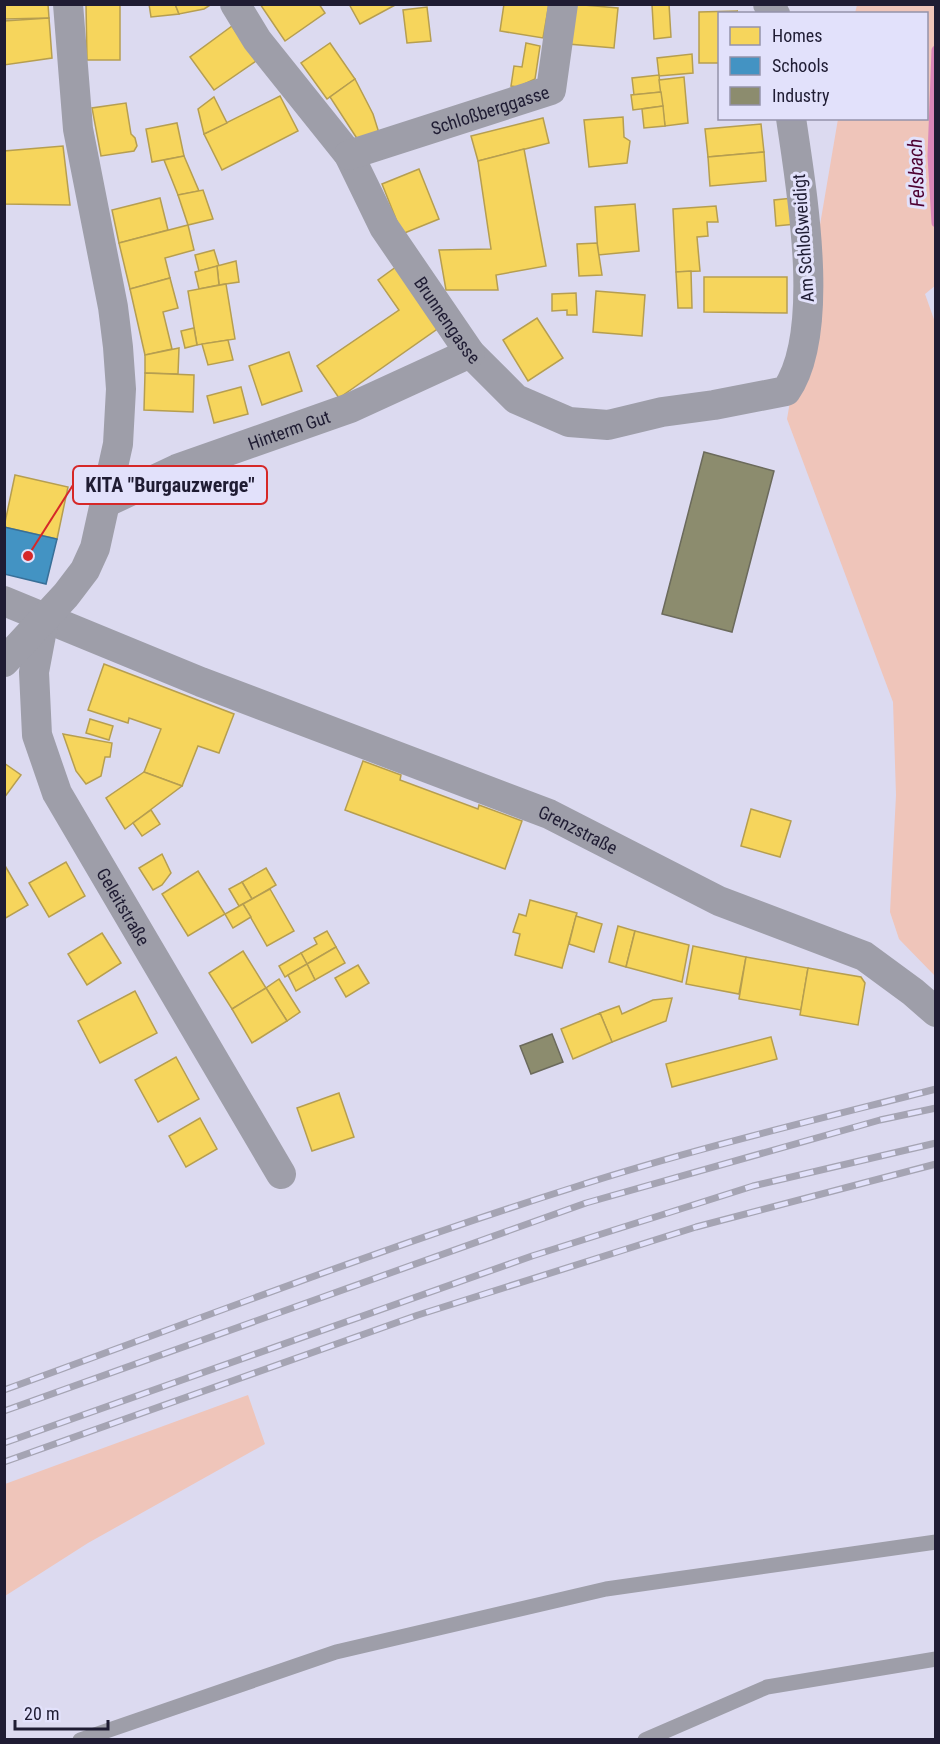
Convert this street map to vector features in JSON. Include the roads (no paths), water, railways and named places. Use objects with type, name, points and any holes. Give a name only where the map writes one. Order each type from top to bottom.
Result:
[{"type":"street","points":[[4,662],[85,570],[95,549],[107,502],[120,424],[118,357],[112,307],[78,129],[68,4]]},
{"type":"street","name":"Brunnengasse","points":[[235,4],[257,40],[349,155],[384,227],[470,353],[516,399],[569,422],[608,425],[662,412],[786,391]]},
{"type":"street","name":"Schloßberggasse","points":[[349,155],[551,90],[563,4]]},
{"type":"street","name":"Am Schloßweidigt","points":[[786,391],[795,375],[801,354],[808,301],[804,222],[791,120]]},
{"type":"street","name":"Hinterm Gut","points":[[107,502],[177,469],[350,408],[470,353]]},
{"type":"street","name":"Grenzstraße","points":[[4,601],[201,682],[549,814],[718,901],[864,956],[935,1012]]},
{"type":"street","name":"Geleitstraße","points":[[44,619],[34,672],[37,735],[57,793],[280,1174]]},
{"type":"lane","points":[[80,1740],[336,1652],[606,1589],[936,1542]]},
{"type":"lane","points":[[645,1740],[767,1687],[936,1659]]},
{"type":"waterway","name":"Felsbach","points":[[936,50],[932,156],[936,223]]},
{"type":"railway","points":[[4,1390],[503,1210],[709,1147],[936,1089]]},
{"type":"railway","points":[[4,1411],[586,1203],[880,1120],[936,1108]]},
{"type":"railway","points":[[4,1443],[532,1256],[753,1186],[936,1143]]},
{"type":"railway","points":[[4,1462],[418,1315],[696,1227],[936,1164]]},
{"type":"place","name":"KITA \"Burgauzwerge\"","points":[[28,556]]}]
